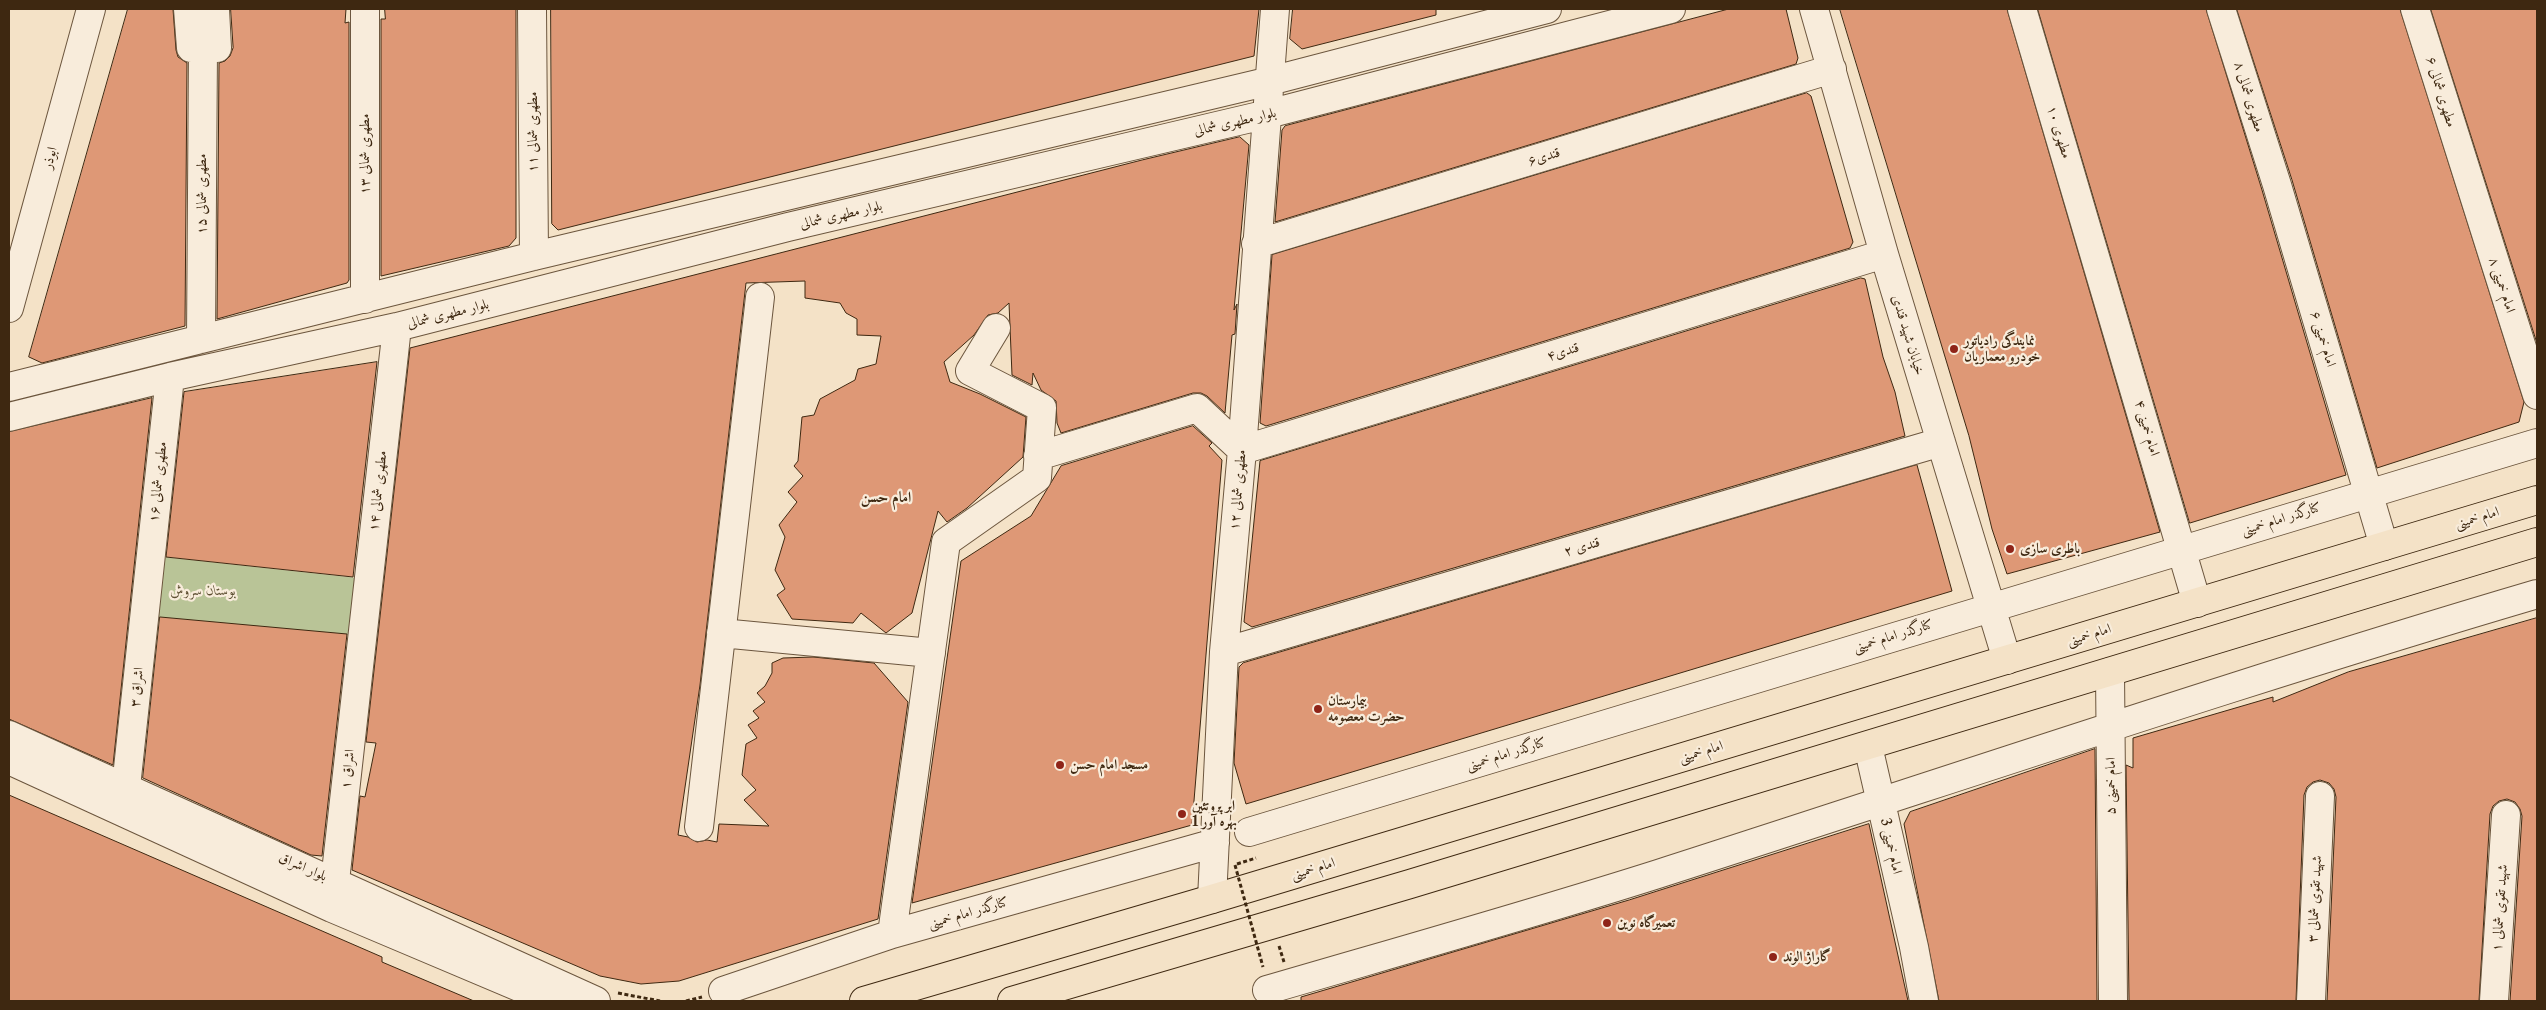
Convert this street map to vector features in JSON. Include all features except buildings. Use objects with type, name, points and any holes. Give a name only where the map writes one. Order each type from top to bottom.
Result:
[{"type":"main road","name":"امام خمینی","points":[[864,1001],[1212,899],[2537,500]]},
{"type":"main road","points":[[1012,1001],[1868,746],[2537,542]]},
{"type":"street","name":"ابوذر","points":[[9,308],[91,9]]},
{"type":"street","points":[[188,9],[191,48],[217,48],[215,9]]},
{"type":"street","name":"مطهری شمالی ۱۳","points":[[364,9],[365,299]]},
{"type":"street","name":"مطهری شمالی ۱۱","points":[[532,9],[534,256]]},
{"type":"street","name":"مطهری شمالی ۱۲","points":[[1212,899],[1224,652],[1242,450],[1275,9]]},
{"type":"street","points":[[9,387],[534,256],[1270,81],[1547,9]]},
{"type":"street","name":"بلوار مطهری شمالی","points":[[9,417],[170,377],[396,327],[788,227],[1268,114],[1672,9]]},
{"type":"street","name":"خیابان شهید قندی","points":[[1814,9],[1884,254],[2007,660]]},
{"type":"street","name":"مطهری ۱۰","points":[[2022,9],[2095,254]]},
{"type":"street","name":"مطهری شمالی ۸","points":[[2222,9],[2277,185]]},
{"type":"street","name":"مطهری شمالی ۶","points":[[2416,9],[2467,174]]},
{"type":"street","name":"مطهری شمالی ۱۵","points":[[201,340],[203,48]]},
{"type":"street","name":"قندی۶","points":[[1256,244],[1832,70]]},
{"type":"street","name":"امام خمینی ۸","points":[[2467,174],[2537,395]]},
{"type":"street","name":"امام خمینی ۶","points":[[2277,185],[2370,493],[2384,546]]},
{"type":"street","name":"قندی۴","points":[[1242,450],[1884,254]]},
{"type":"street","name":"امام خمینی ۴","points":[[2095,254],[2182,549],[2196,603]]},
{"type":"street","points":[[699,827],[760,297]]},
{"type":"street","name":"مطهری شمالی ۱۴","points":[[360,655],[396,327]]},
{"type":"street","points":[[892,934],[946,542],[1037,478],[1042,408],[970,370],[996,328]]},
{"type":"street","name":"مطهری شمالی ۱۶","points":[[147,587],[170,377]]},
{"type":"street","points":[[1038,456],[1197,408],[1242,450]]},
{"type":"street","name":"قندی ۲","points":[[1224,652],[1941,442]]},
{"type":"street","name":"کنارگذر امام خمینی","points":[[1252,845],[1990,607],[2537,442]]},
{"type":"street","name":"اشراق ۳","points":[[123,799],[147,587]]},
{"type":"street","points":[[1273,980],[1656,875],[2111,726],[2382,640],[2537,594]]},
{"type":"street","points":[[721,633],[931,653]]},
{"type":"street","name":"اشراق ۱","points":[[334,895],[360,655]]},
{"type":"street","name":"امام خمینی ۵","points":[[2110,672],[2113,1001]]},
{"type":"street","name":"بلوار اشراق","points":[[9,735],[123,799],[334,895],[552,1001]]},
{"type":"street","name":"امام خمینی 3","points":[[1868,746],[1914,947],[1924,1001]]},
{"type":"street","name":"بلوار اشراق","points":[[9,760],[123,799]]},
{"type":"street","name":"شهید تقوی شمالی ۳","points":[[2311,1001],[2320,796]]},
{"type":"street","name":"شهید تقوی شمالی ۱","points":[[2494,1001],[2506,815]]},
{"type":"street","name":"کنارگذر امام خمینی","points":[[723,991],[892,934],[1215,843]]},
{"type":"street","name":"بلوار اشراق","points":[[334,895],[596,1001]]},
{"type":"path","points":[[1252,845],[1235,864],[1273,980]]},
{"type":"path","points":[[1272,924],[1273,980]]},
{"type":"green space","name":"بوستان سروش","points":[[164,557],[357,578],[349,635],[158,617]]},
{"type":"place","name":"نمایندگی رادیاتور خودرو معماریان","points":[[1954,349]]},
{"type":"place","name":"باطری سازی","points":[[2010,549]]},
{"type":"place","name":"بیمارستان حضرت معصومه","points":[[1318,709]]},
{"type":"place","name":"مسجد امام حسن","points":[[1060,765]]},
{"type":"place","name":"ابر پروتئین بهره آور 1","points":[[1182,814]]},
{"type":"place","name":"تعمیرگاه نوین","points":[[1607,923]]},
{"type":"place","name":"گاراژ الوند","points":[[1773,957]]},
{"type":"district","name":"امام حسن","points":[[886,498]]}]
